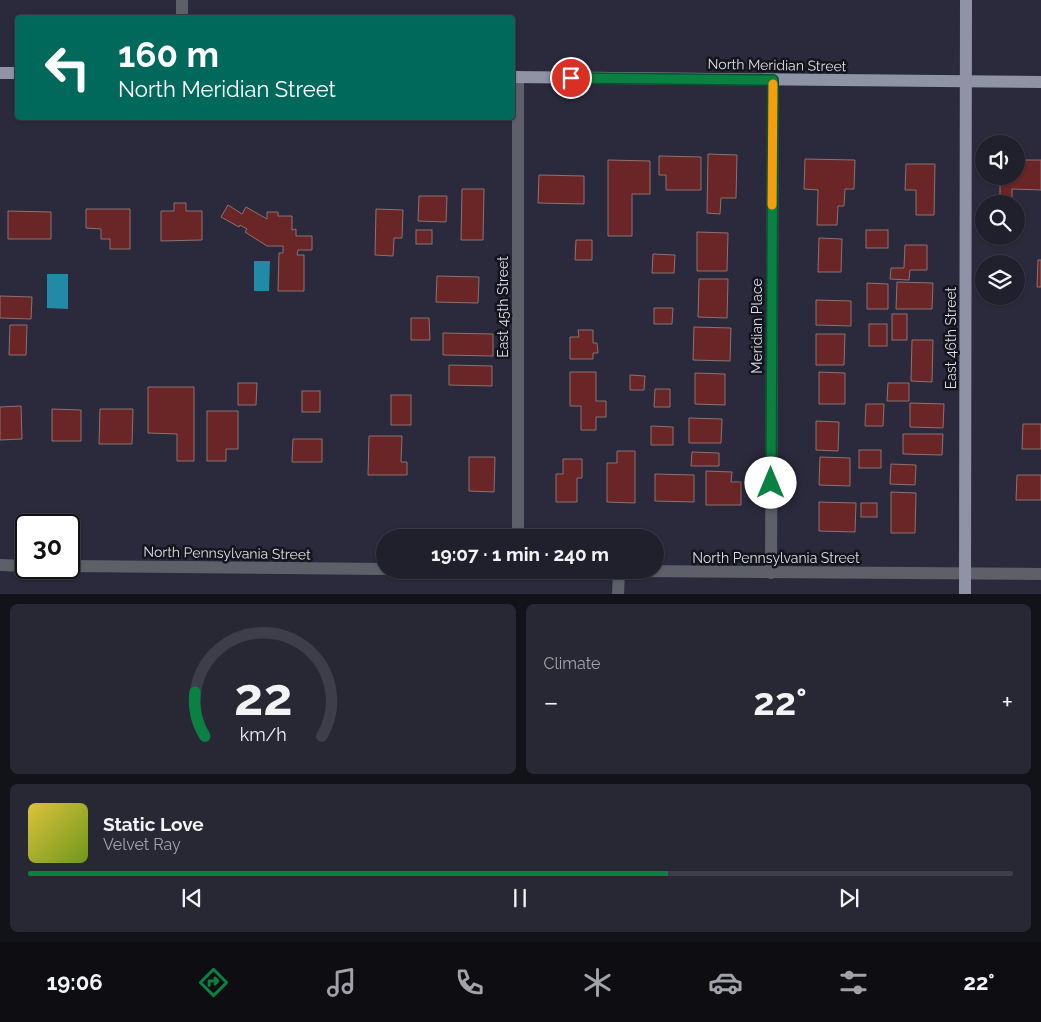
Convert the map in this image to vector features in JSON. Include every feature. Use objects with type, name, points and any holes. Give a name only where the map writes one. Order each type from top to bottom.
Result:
[{"type":"main road","name":"East 46th Street","points":[[965,594],[966,0]]},
{"type":"main road","points":[[0,73],[15,73]]},
{"type":"main road","name":"North Meridian Street","points":[[515,77],[1041,82]]},
{"type":"street","points":[[182,0],[182,15]]},
{"type":"street","name":"East 45th Street","points":[[515,77],[518,529]]},
{"type":"street","name":"Meridian Place","points":[[771,573],[773,80]]},
{"type":"street","points":[[0,566],[15,566]]},
{"type":"street","name":"North Pennsylvania Street","points":[[80,566],[376,569]]},
{"type":"street","name":"North Pennsylvania Street","points":[[664,572],[1041,574]]},
{"type":"street","points":[[618,594],[619,579]]},
{"type":"water","points":[[254,261],[270,261],[269,291],[254,291]]},
{"type":"water","points":[[47,274],[68,274],[68,309],[47,308]]},
{"type":"building","points":[[708,154],[737,155],[736,198],[721,198],[720,214],[707,213]]},
{"type":"building","points":[[659,156],[701,157],[701,190],[666,190],[666,175],[659,175]]},
{"type":"building","points":[[805,159],[855,160],[854,189],[845,189],[844,206],[838,206],[837,225],[817,225],[818,190],[804,189]]},
{"type":"building","points":[[608,160],[650,161],[650,194],[632,194],[632,236],[608,236]]},
{"type":"building","points":[[1025,160],[1041,160],[1041,190],[1012,189],[1012,195],[1000,195],[1000,185],[1025,185]]},
{"type":"building","points":[[906,164],[935,164],[934,215],[916,215],[916,190],[905,190]]},
{"type":"building","points":[[539,175],[584,176],[584,204],[538,203]]},
{"type":"building","points":[[462,189],[484,189],[483,240],[461,240]]},
{"type":"building","points":[[419,196],[447,196],[446,222],[418,221]]},
{"type":"building","points":[[174,203],[186,203],[186,211],[202,211],[202,240],[161,241],[161,211],[174,211]]},
{"type":"building","points":[[228,205],[242,214],[246,207],[267,219],[267,212],[278,212],[278,216],[292,216],[292,230],[296,229],[296,236],[312,236],[312,250],[298,250],[297,255],[304,255],[304,291],[278,291],[279,253],[283,253],[283,246],[267,246],[245,232],[247,229],[240,225],[239,227],[221,217]]},
{"type":"building","points":[[86,209],[130,209],[130,249],[110,249],[110,239],[101,239],[101,229],[86,228]]},
{"type":"building","points":[[376,209],[403,210],[402,238],[394,238],[393,256],[375,255]]},
{"type":"building","points":[[8,211],[51,212],[51,239],[8,239]]},
{"type":"building","points":[[416,230],[432,230],[432,244],[416,244]]},
{"type":"building","points":[[866,230],[888,230],[888,248],[866,248]]},
{"type":"building","points":[[697,232],[728,233],[727,271],[697,271]]},
{"type":"building","points":[[819,238],[842,239],[841,272],[818,272]]},
{"type":"building","points":[[576,240],[592,240],[592,260],[575,260]]},
{"type":"building","points":[[905,245],[927,245],[927,270],[910,270],[909,280],[890,279],[891,268],[904,268]]},
{"type":"building","points":[[653,254],[675,255],[674,273],[652,273]]},
{"type":"building","points":[[1038,260],[1041,260],[1041,287],[1037,287]]},
{"type":"building","points":[[437,276],[479,277],[478,303],[436,302]]},
{"type":"building","points":[[699,279],[728,279],[727,318],[698,317]]},
{"type":"building","points":[[897,282],[933,283],[932,309],[896,309]]},
{"type":"building","points":[[867,283],[888,284],[888,309],[867,309]]},
{"type":"building","points":[[0,296],[32,297],[31,319],[0,318]]},
{"type":"building","points":[[816,300],[851,301],[851,326],[816,325]]},
{"type":"building","points":[[654,308],[673,308],[672,324],[654,324]]},
{"type":"building","points":[[892,314],[907,314],[907,340],[892,340]]},
{"type":"building","points":[[411,318],[429,318],[430,340],[411,340]]},
{"type":"building","points":[[869,324],[887,324],[887,346],[869,346]]},
{"type":"building","points":[[10,325],[27,325],[26,355],[9,355]]},
{"type":"building","points":[[694,327],[731,328],[730,361],[693,360]]},
{"type":"building","points":[[578,330],[593,330],[593,343],[597,343],[598,353],[593,353],[593,359],[570,359],[570,337],[579,337]]},
{"type":"building","points":[[443,333],[493,334],[493,356],[443,355]]},
{"type":"building","points":[[816,334],[845,334],[844,365],[816,365]]},
{"type":"building","points":[[912,340],[933,340],[932,382],[911,381]]},
{"type":"building","points":[[449,365],[492,366],[492,386],[449,385]]},
{"type":"building","points":[[570,372],[596,372],[596,401],[606,401],[606,417],[596,417],[596,430],[581,430],[581,406],[570,406]]},
{"type":"building","points":[[819,372],[845,373],[845,404],[819,404]]},
{"type":"building","points":[[695,373],[725,374],[725,405],[695,404]]},
{"type":"building","points":[[630,375],[645,376],[644,390],[630,390]]},
{"type":"building","points":[[238,383],[257,383],[256,405],[238,405]]},
{"type":"building","points":[[888,383],[909,383],[909,401],[887,401]]},
{"type":"building","points":[[148,387],[194,387],[194,461],[177,461],[177,434],[148,433]]},
{"type":"building","points":[[655,389],[670,389],[670,407],[654,407]]},
{"type":"building","points":[[302,391],[320,391],[320,412],[302,412]]},
{"type":"building","points":[[391,395],[411,395],[411,425],[391,425]]},
{"type":"building","points":[[910,403],[944,404],[943,428],[910,427]]},
{"type":"building","points":[[866,404],[884,404],[883,426],[865,426]]},
{"type":"building","points":[[21,406],[22,439],[0,440],[0,407]]},
{"type":"building","points":[[52,409],[81,410],[81,441],[52,441]]},
{"type":"building","points":[[100,409],[133,409],[132,444],[99,444]]},
{"type":"building","points":[[207,411],[238,411],[238,449],[226,449],[226,461],[207,461]]},
{"type":"building","points":[[689,418],[722,419],[721,443],[689,443]]},
{"type":"building","points":[[816,421],[839,422],[838,451],[816,450]]},
{"type":"building","points":[[1023,424],[1041,424],[1041,449],[1022,449]]},
{"type":"building","points":[[651,426],[673,427],[673,445],[651,445]]},
{"type":"building","points":[[903,434],[943,434],[942,455],[903,454]]},
{"type":"building","points":[[369,436],[402,436],[401,462],[407,462],[407,475],[368,475]]},
{"type":"building","points":[[293,439],[322,439],[322,462],[292,462]]},
{"type":"building","points":[[859,450],[881,450],[881,468],[859,468]]},
{"type":"building","points":[[617,451],[635,451],[635,503],[607,502],[607,463],[617,463]]},
{"type":"building","points":[[692,452],[719,453],[719,466],[691,466]]},
{"type":"building","points":[[469,457],[495,457],[494,492],[469,491]]},
{"type":"building","points":[[820,457],[850,458],[850,486],[819,485]]},
{"type":"building","points":[[563,459],[582,459],[582,478],[577,478],[577,502],[556,502],[556,474],[563,474]]},
{"type":"building","points":[[891,464],[916,465],[915,485],[890,484]]},
{"type":"building","points":[[706,471],[732,472],[731,482],[741,482],[741,505],[706,505]]},
{"type":"building","points":[[655,474],[694,475],[694,502],[655,501]]},
{"type":"building","points":[[1017,475],[1041,475],[1041,500],[1016,500]]},
{"type":"building","points":[[891,492],[916,493],[915,533],[891,533]]},
{"type":"building","points":[[819,502],[856,503],[855,532],[819,531]]},
{"type":"building","points":[[861,503],[877,503],[877,517],[861,517]]},
{"type":"slow traffic","points":[[772,205],[773,84]]},
{"type":"route","points":[[571,78],[773,80],[771,483]]}]
